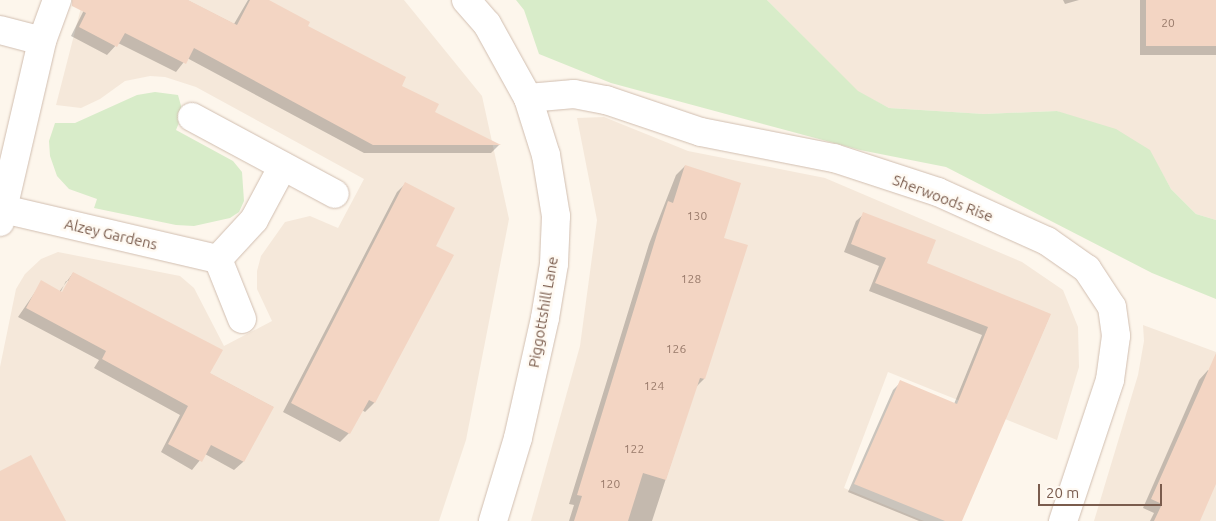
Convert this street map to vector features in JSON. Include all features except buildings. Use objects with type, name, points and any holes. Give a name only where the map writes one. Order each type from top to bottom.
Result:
[{"type":"street","name":"Alzey Gardens","points":[[57,0],[42,41],[2,216],[218,259]]},
{"type":"street","name":"Piggottshill Lane","points":[[466,0],[487,24],[528,98],[546,155],[556,216],[554,264],[518,438],[493,521]]},
{"type":"street","points":[[0,30],[42,41]]},
{"type":"street","name":"Sherwoods Rise","points":[[528,98],[574,94],[606,100],[701,132],[834,158],[938,192],[1047,241],[1087,269],[1112,306],[1116,336],[1110,380],[1063,521]]},
{"type":"street","points":[[192,117],[335,194]]},
{"type":"street","points":[[242,320],[218,259],[254,220],[283,166]]},
{"type":"shaded area","points":[[83,0],[404,0],[482,96],[509,219],[466,440],[439,521],[0,521],[0,367],[16,289],[25,274],[41,259],[58,252],[180,276],[194,288],[224,346],[272,321],[257,289],[257,271],[261,256],[285,222],[310,216],[338,228],[364,179],[196,87],[165,77],[150,76],[125,81],[100,99],[81,108],[56,105]]},
{"type":"shaded area","points":[[767,0],[1216,0],[1216,220],[1196,214],[1171,189],[1149,150],[1057,111],[984,114],[889,108],[858,92]]},
{"type":"shaded area","points":[[604,117],[688,151],[825,178],[1022,262],[1063,290],[1078,327],[1079,367],[1057,440],[888,372],[844,488],[924,521],[531,521],[580,346],[597,220],[577,118]]},
{"type":"shaded area","points":[[1143,325],[1216,352],[1216,521],[1094,521],[1138,375],[1144,341]]},
{"type":"green space","points":[[516,0],[767,0],[858,91],[889,108],[984,114],[1057,111],[1116,129],[1150,150],[1171,189],[1196,214],[1216,220],[1216,299],[1152,273],[946,167],[860,150],[611,83],[539,54],[524,10]]},
{"type":"green space","points":[[155,92],[178,95],[183,113],[176,130],[233,161],[242,172],[244,201],[239,212],[230,218],[194,226],[176,225],[94,208],[97,199],[69,189],[57,176],[50,156],[49,141],[55,123],[75,123],[137,95]]}]
